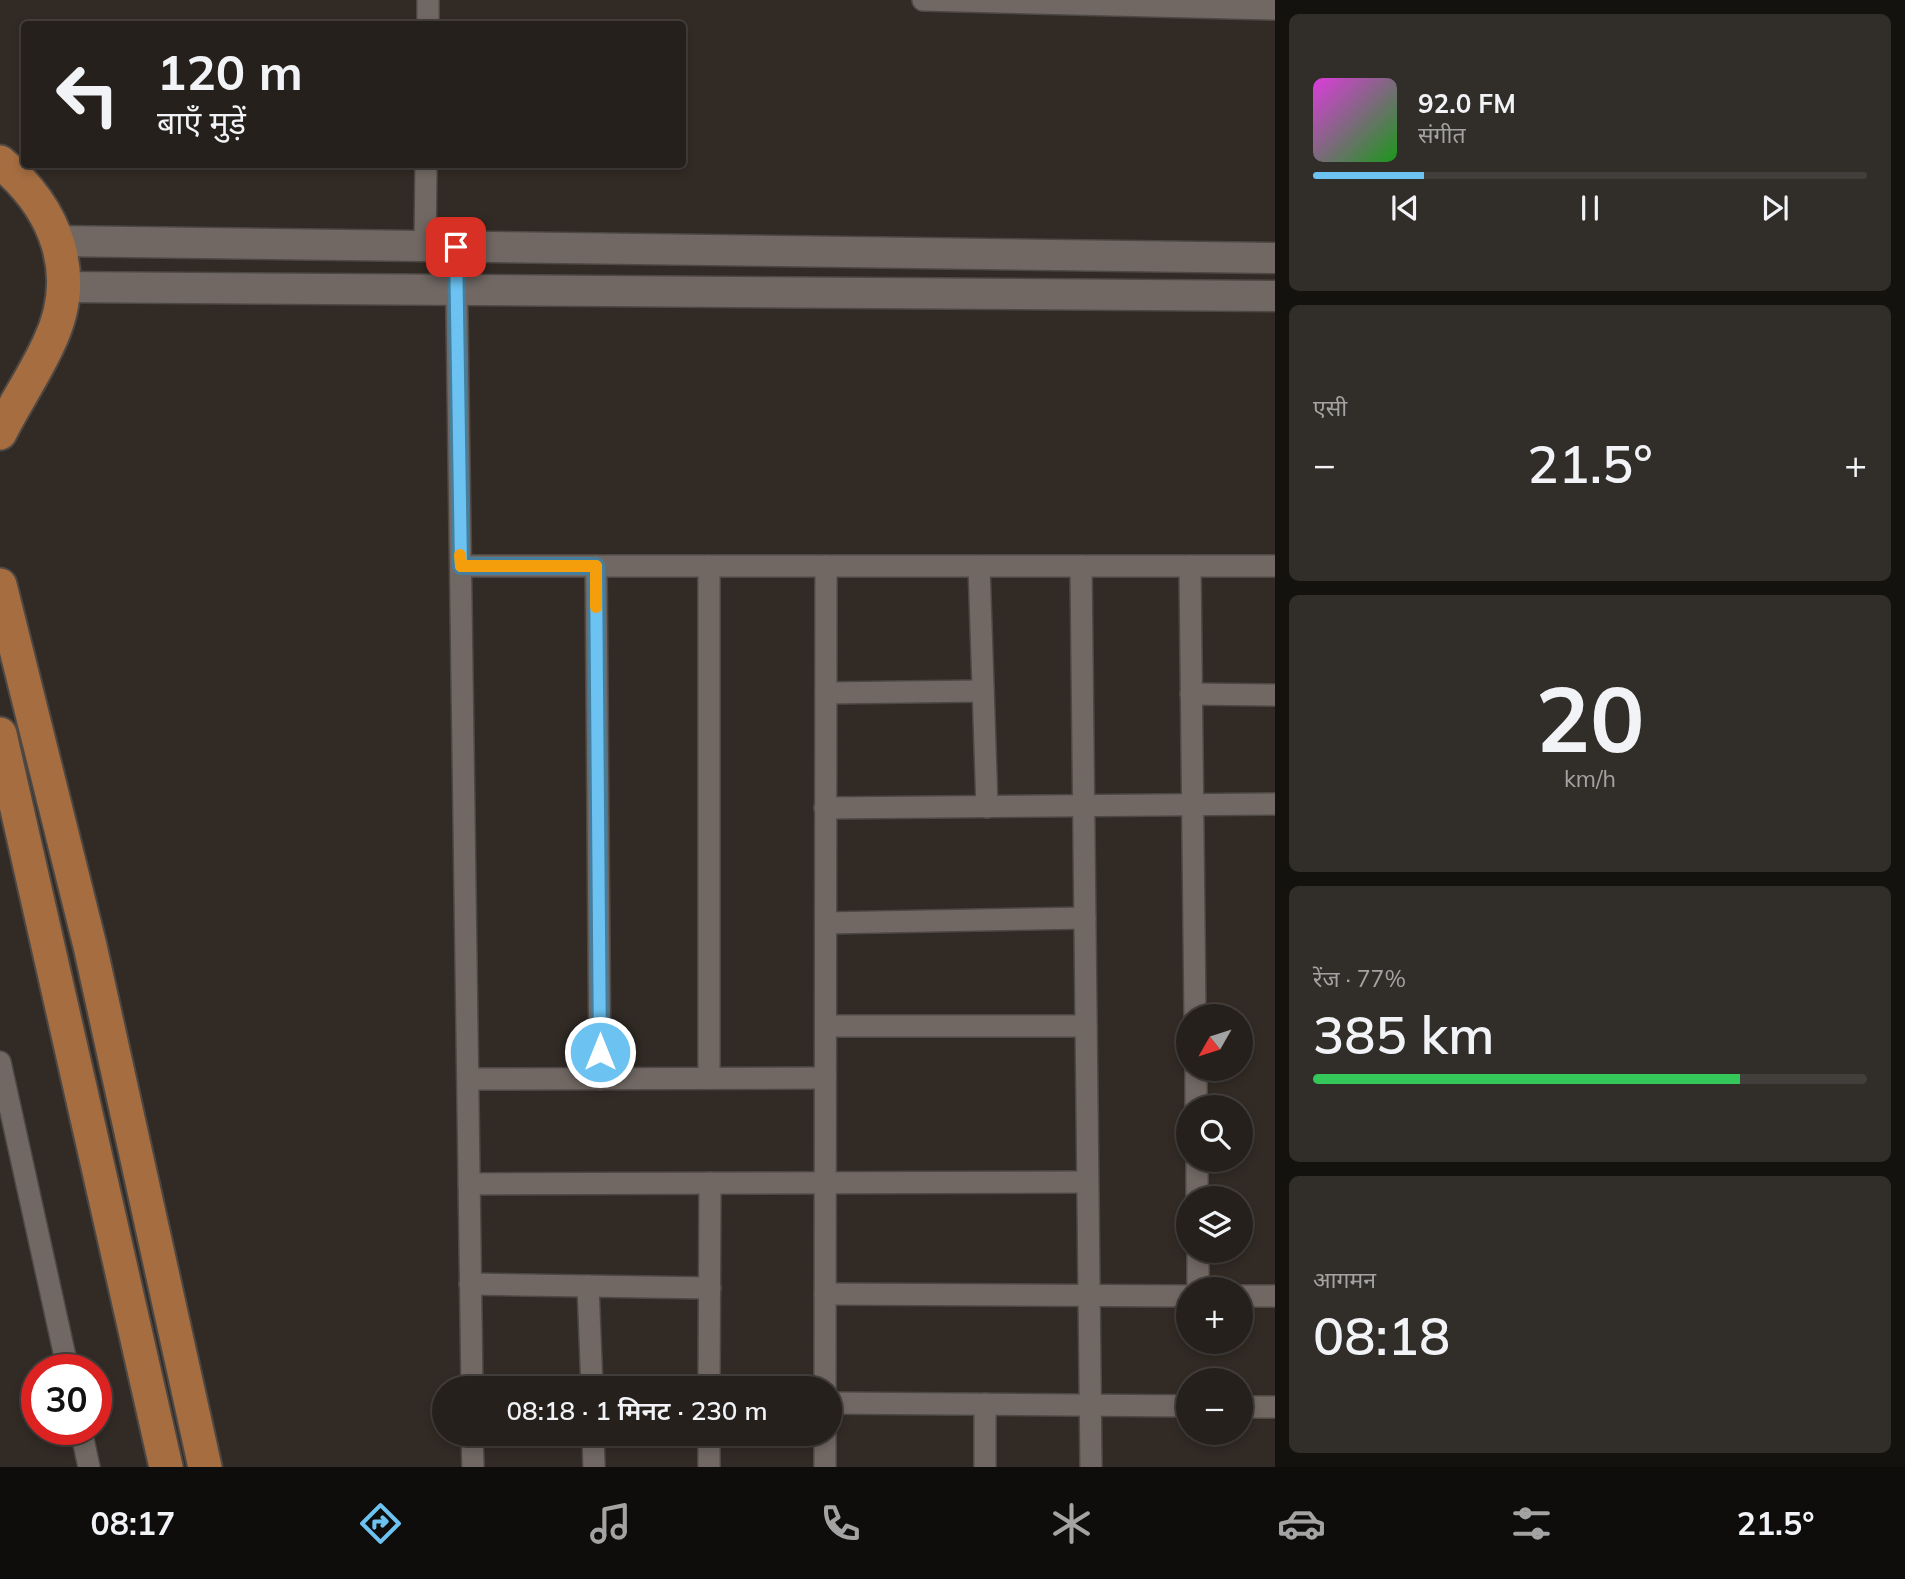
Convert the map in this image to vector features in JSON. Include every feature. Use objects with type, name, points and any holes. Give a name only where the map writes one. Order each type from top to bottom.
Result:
[{"type":"main road","points":[[0,139],[10,171],[40,203],[57,241],[62,257],[63,287],[59,317],[49,344],[0,433]]},
{"type":"main road","points":[[0,398],[33,369]]},
{"type":"main road","points":[[0,585],[90,946],[205,1467]]},
{"type":"main road","points":[[0,734],[166,1467]]},
{"type":"street","points":[[428,0],[428,21]]},
{"type":"street","points":[[923,0],[1126,3],[1275,9]]},
{"type":"street","points":[[425,246],[426,168]]},
{"type":"street","points":[[57,241],[1275,258]]},
{"type":"street","points":[[456,247],[472,1376]]},
{"type":"street","points":[[63,287],[1275,296]]},
{"type":"street","points":[[461,566],[1275,566]]},
{"type":"street","points":[[596,566],[600,1079]]},
{"type":"street","points":[[709,566],[709,1078]]},
{"type":"street","points":[[825,1376],[826,566]]},
{"type":"street","points":[[979,566],[987,807]]},
{"type":"street","points":[[1081,566],[1091,1467]]},
{"type":"street","points":[[1190,566],[1195,1004]]},
{"type":"street","points":[[826,693],[983,691]]},
{"type":"street","points":[[1191,694],[1275,695]]},
{"type":"street","points":[[825,808],[1275,804]]},
{"type":"street","points":[[825,923],[1085,918]]},
{"type":"street","points":[[825,1026],[1086,1026]]},
{"type":"street","points":[[0,1062],[3,1086],[64,1354]]},
{"type":"street","points":[[468,1079],[825,1078]]},
{"type":"street","points":[[469,1184],[1087,1182]]},
{"type":"street","points":[[709,1376],[710,1184]]},
{"type":"street","points":[[470,1284],[710,1288]]},
{"type":"street","points":[[588,1286],[592,1376]]},
{"type":"street","points":[[825,1294],[1176,1296]]},
{"type":"street","points":[[1253,1296],[1275,1296]]},
{"type":"street","points":[[842,1403],[1176,1406]]},
{"type":"street","points":[[985,1404],[985,1467]]},
{"type":"street","points":[[1253,1407],[1275,1407]]},
{"type":"street","points":[[84,1445],[89,1467]]},
{"type":"street","points":[[472,1446],[473,1467]]},
{"type":"street","points":[[593,1446],[594,1467]]},
{"type":"street","points":[[709,1446],[709,1467]]},
{"type":"street","points":[[825,1446],[825,1467]]},
{"type":"slow traffic","points":[[460,555],[461,566],[596,566],[596,607]]},
{"type":"route","points":[[456,247],[461,566],[596,566],[600,1052]]}]
